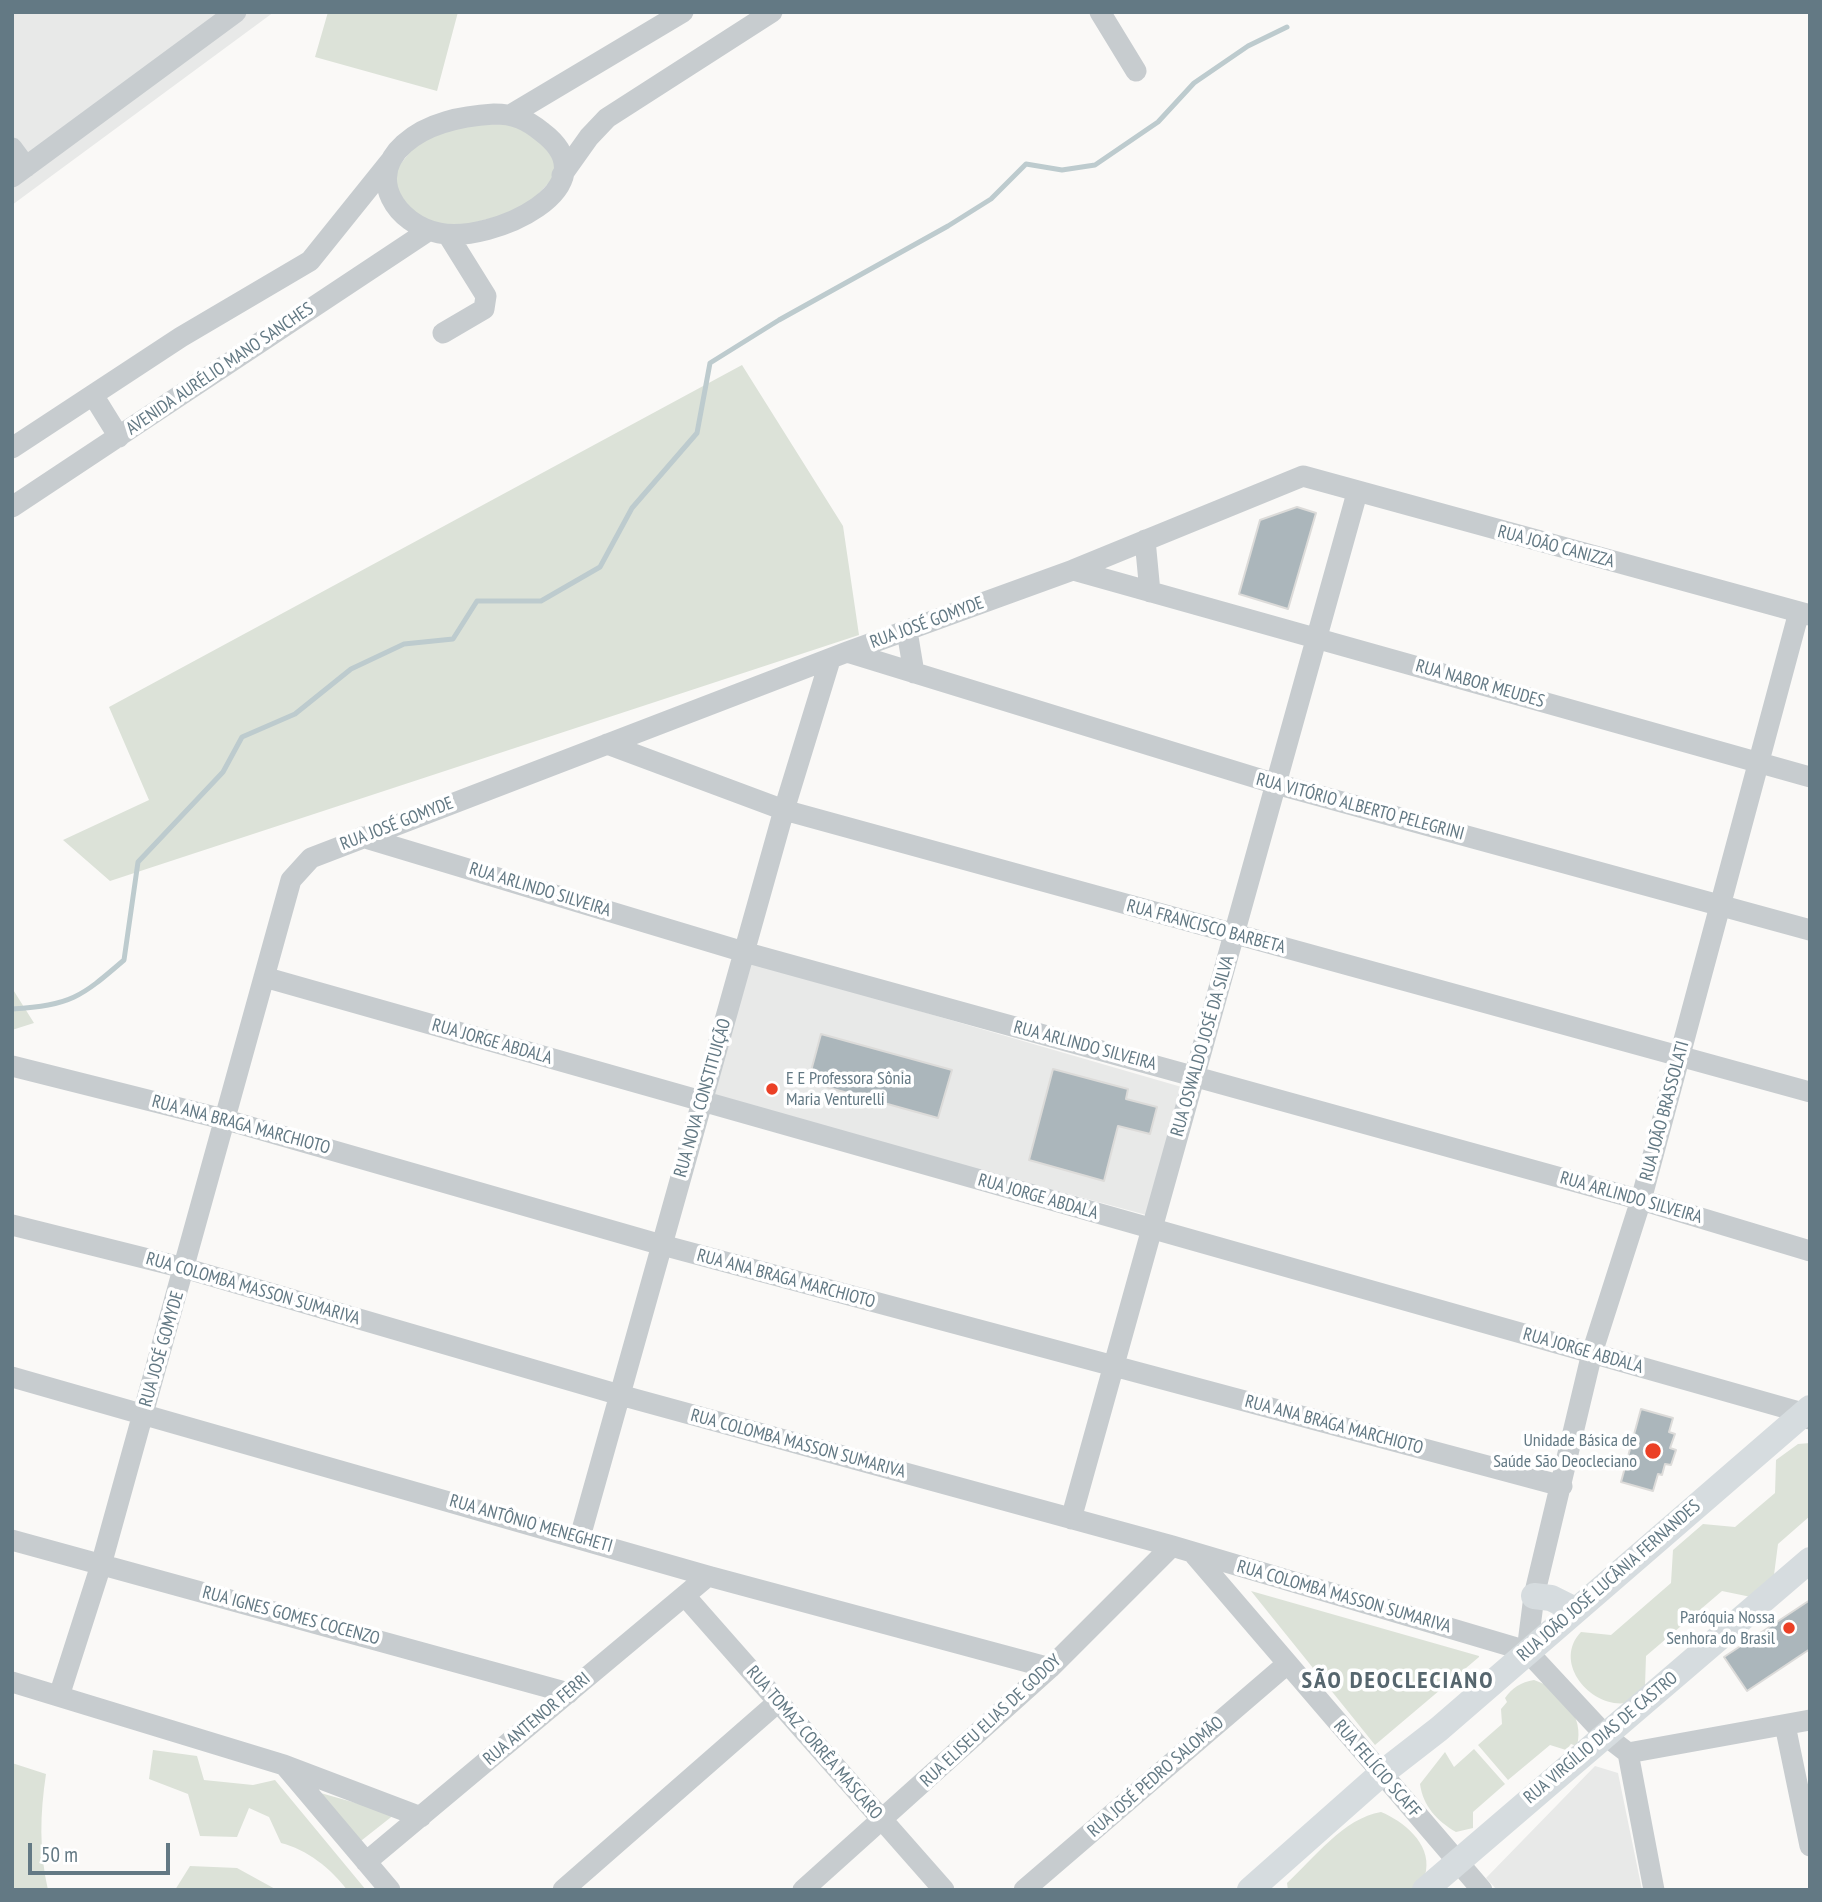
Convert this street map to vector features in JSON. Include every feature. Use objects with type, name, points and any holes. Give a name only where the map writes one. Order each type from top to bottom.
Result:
[{"type":"main road","name":"RUA JOÃO JOSÉ LUCÂNIA FERNANDES","points":[[1250,1890],[1381,1774],[1439,1730],[1527,1651],[1808,1414]]},
{"type":"main road","name":"RUA VIRGÍLIO DIAS DE CASTRO","points":[[1425,1890],[1810,1560]]},
{"type":"main road","points":[[1534,1596],[1551,1598],[1575,1610]]},
{"type":"street","points":[[12,148],[19,172],[236,12]]},
{"type":"street","points":[[12,448],[181,337],[310,261],[392,159],[414,137],[453,120],[512,114],[683,12]]},
{"type":"street","points":[[438,233],[486,231],[509,225],[527,216],[541,206],[589,137],[607,118],[772,12]]},
{"type":"street","points":[[1100,12],[1136,71]]},
{"type":"street","points":[[512,114],[525,119],[552,141],[562,159],[562,175]]},
{"type":"street","points":[[392,159],[386,180],[390,200],[401,215],[438,233],[486,296],[484,309],[443,333]]},
{"type":"street","name":"AVENIDA AURÉLIO MANO SANCHES","points":[[12,507],[438,233]]},
{"type":"street","points":[[93,395],[119,437]]},
{"type":"street","name":"RUA JOÃO CANIZZA","points":[[1303,476],[1804,614]]},
{"type":"street","name":"RUA JOSÉ GOMYDE","points":[[59,1696],[102,1564],[223,1119],[291,880],[299,868],[311,858],[362,836],[1073,570],[1303,476]]},
{"type":"street","name":"RUA OSWALDO JOSÉ DA SILVA","points":[[1071,1519],[1357,492]]},
{"type":"street","points":[[1145,540],[1150,592]]},
{"type":"street","name":"RUA NABOR MEUDES","points":[[1073,570],[1810,777]]},
{"type":"street","name":"RUA JOÃO BRASSOLATI","points":[[1527,1651],[1534,1596],[1592,1353],[1641,1200],[1759,762],[1804,614]]},
{"type":"street","points":[[907,631],[914,673]]},
{"type":"street","name":"RUA VITÓRIO ALBERTO PELEGRINI","points":[[839,656],[914,673],[1276,784],[1810,930]]},
{"type":"street","name":"RUA NOVA CONSTITUIÇÃO","points":[[580,1537],[784,810],[839,656]]},
{"type":"street","name":"RUA FRANCISCO BARBETA","points":[[607,744],[784,810],[1810,1092]]},
{"type":"street","name":"RUA ARLINDO SILVEIRA","points":[[362,836],[744,952],[1641,1200],[1810,1251]]},
{"type":"street","name":"RUA JORGE ABDALA","points":[[264,977],[1808,1414]]},
{"type":"street","name":"RUA ANA BRAGA MARCHIOTO","points":[[12,1066],[223,1119],[662,1245],[1562,1486]]},
{"type":"street","name":"RUA COLOMBA MASSON SUMARIVA","points":[[12,1225],[184,1268],[620,1395],[1182,1549],[1527,1651]]},
{"type":"street","name":"RUA ANTÔNIO MENEGHETI","points":[[12,1377],[580,1537],[708,1576],[1050,1668]]},
{"type":"street","name":"RUA IGNES GOMES COCENZO","points":[[12,1540],[569,1693]]},
{"type":"street","name":"RUA FELÍCIO SCAFF","points":[[1182,1549],[1287,1664],[1482,1890]]},
{"type":"street","name":"RUA ELISEU ELIAS DE GODOY","points":[[803,1890],[1182,1549]]},
{"type":"street","name":"RUA ANTENOR FERRI","points":[[366,1862],[708,1576]]},
{"type":"street","name":"RUA TOMAZ CORRÊA MASCARO","points":[[685,1595],[944,1890]]},
{"type":"street","points":[[1527,1651],[1606,1735],[1628,1753],[1654,1890]]},
{"type":"street","name":"RUA JOSÉ PEDRO SALOMÃO","points":[[1024,1890],[1287,1664]]},
{"type":"street","points":[[12,1682],[284,1765],[421,1817]]},
{"type":"street","points":[[563,1890],[778,1702]]},
{"type":"street","points":[[1628,1753],[1810,1720]]},
{"type":"street","points":[[1785,1725],[1810,1846]]},
{"type":"street","points":[[284,1765],[390,1890]]},
{"type":"shaded area","points":[[12,12],[274,12],[12,205]]},
{"type":"shaded area","points":[[328,12],[458,12],[437,91],[315,57]]},
{"type":"shaded area","points":[[511,120],[547,144],[558,173],[523,210],[449,229],[413,218],[393,180],[395,171],[418,142],[475,122]]},
{"type":"shaded area","points":[[742,365],[843,526],[859,635],[110,881],[63,840],[149,800],[109,707]]},
{"type":"shaded area","name":"E E Professora Sônia Maria Venturelli","points":[[747,961],[1185,1088],[1150,1216],[709,1096]],"holes":[[[821,1034],[951,1070],[938,1117],[808,1082]],[[1053,1069],[1128,1089],[1104,1180],[1029,1160]],[[1134,1101],[1157,1107],[1150,1134],[1127,1128]]]},
{"type":"shaded area","points":[[12,988],[34,1023],[12,1030]]},
{"type":"shaded area","points":[[1810,1443],[1810,1516],[1778,1544],[1774,1575],[1751,1597],[1722,1591],[1646,1656],[1645,1686],[1626,1703],[1613,1703],[1588,1691],[1573,1669],[1571,1656],[1573,1644],[1581,1632],[1611,1635],[1671,1583],[1673,1550],[1703,1524],[1735,1527],[1775,1493],[1776,1460],[1798,1444]]},
{"type":"shaded area","points":[[1251,1591],[1479,1656],[1479,1657],[1375,1745]]},
{"type":"shaded area","points":[[1534,1680],[1554,1690],[1569,1706],[1578,1725],[1577,1746],[1571,1744],[1566,1750],[1550,1745],[1508,1780],[1478,1745],[1502,1724],[1501,1709],[1507,1702],[1505,1698],[1508,1694],[1521,1684]]},
{"type":"shaded area","points":[[1474,1749],[1505,1784],[1473,1812],[1473,1828],[1456,1832],[1432,1812],[1424,1799],[1420,1784],[1445,1752],[1454,1767]]},
{"type":"shaded area","points":[[153,1750],[197,1756],[204,1780],[253,1785],[275,1780],[366,1890],[347,1890],[318,1861],[281,1843],[269,1817],[249,1808],[237,1837],[200,1836],[188,1794],[149,1779]]},
{"type":"shaded area","points":[[12,1763],[46,1774],[41,1832],[48,1890],[12,1890]]},
{"type":"shaded area","points":[[1595,1766],[1618,1773],[1642,1890],[1497,1890],[1486,1878]]},
{"type":"shaded area","points":[[317,1792],[395,1814],[357,1844]]},
{"type":"shaded area","points":[[1381,1812],[1414,1834],[1424,1851],[1426,1871],[1414,1890],[1288,1890],[1287,1883],[1330,1840],[1354,1822]]},
{"type":"shaded area","points":[[190,1866],[237,1868],[277,1890],[175,1890]]},
{"type":"building","points":[[1297,507],[1316,513],[1288,609],[1239,594],[1260,520]]},
{"type":"building","points":[[821,1034],[952,1070],[938,1118],[808,1082]]},
{"type":"building","points":[[1053,1069],[1128,1089],[1126,1099],[1157,1107],[1150,1134],[1118,1126],[1104,1181],[1029,1160]]},
{"type":"building","name":"Unidade Básica de Saúde São Deocleciano","points":[[1641,1409],[1673,1418],[1669,1432],[1675,1434],[1670,1448],[1676,1450],[1671,1465],[1665,1464],[1662,1475],[1658,1474],[1653,1491],[1621,1482]]},
{"type":"building","name":"Paróquia Nossa Senhora do Brasil","points":[[1810,1600],[1810,1649],[1747,1691],[1724,1657]]},
{"type":"waterway","points":[[12,1009],[48,1005],[74,997],[124,960],[138,862],[223,772],[242,737],[295,714],[351,669],[404,644],[453,639],[477,601],[541,601],[600,567],[632,508],[697,433],[710,363],[779,320],[948,226],[991,199],[1026,164],[1062,170],[1095,165],[1158,122],[1194,83],[1248,46],[1287,27]]},
{"type":"place","name":"E E Professora Sônia Maria Venturelli","points":[[772,1089]]},
{"type":"place","name":"Unidade Básica de Saúde São Deocleciano","points":[[1653,1451]]},
{"type":"place","name":"Paróquia Nossa Senhora do Brasil","points":[[1789,1628]]},
{"type":"district","name":"SÃO DEOCLECIANO","points":[[1398,1681]]}]
